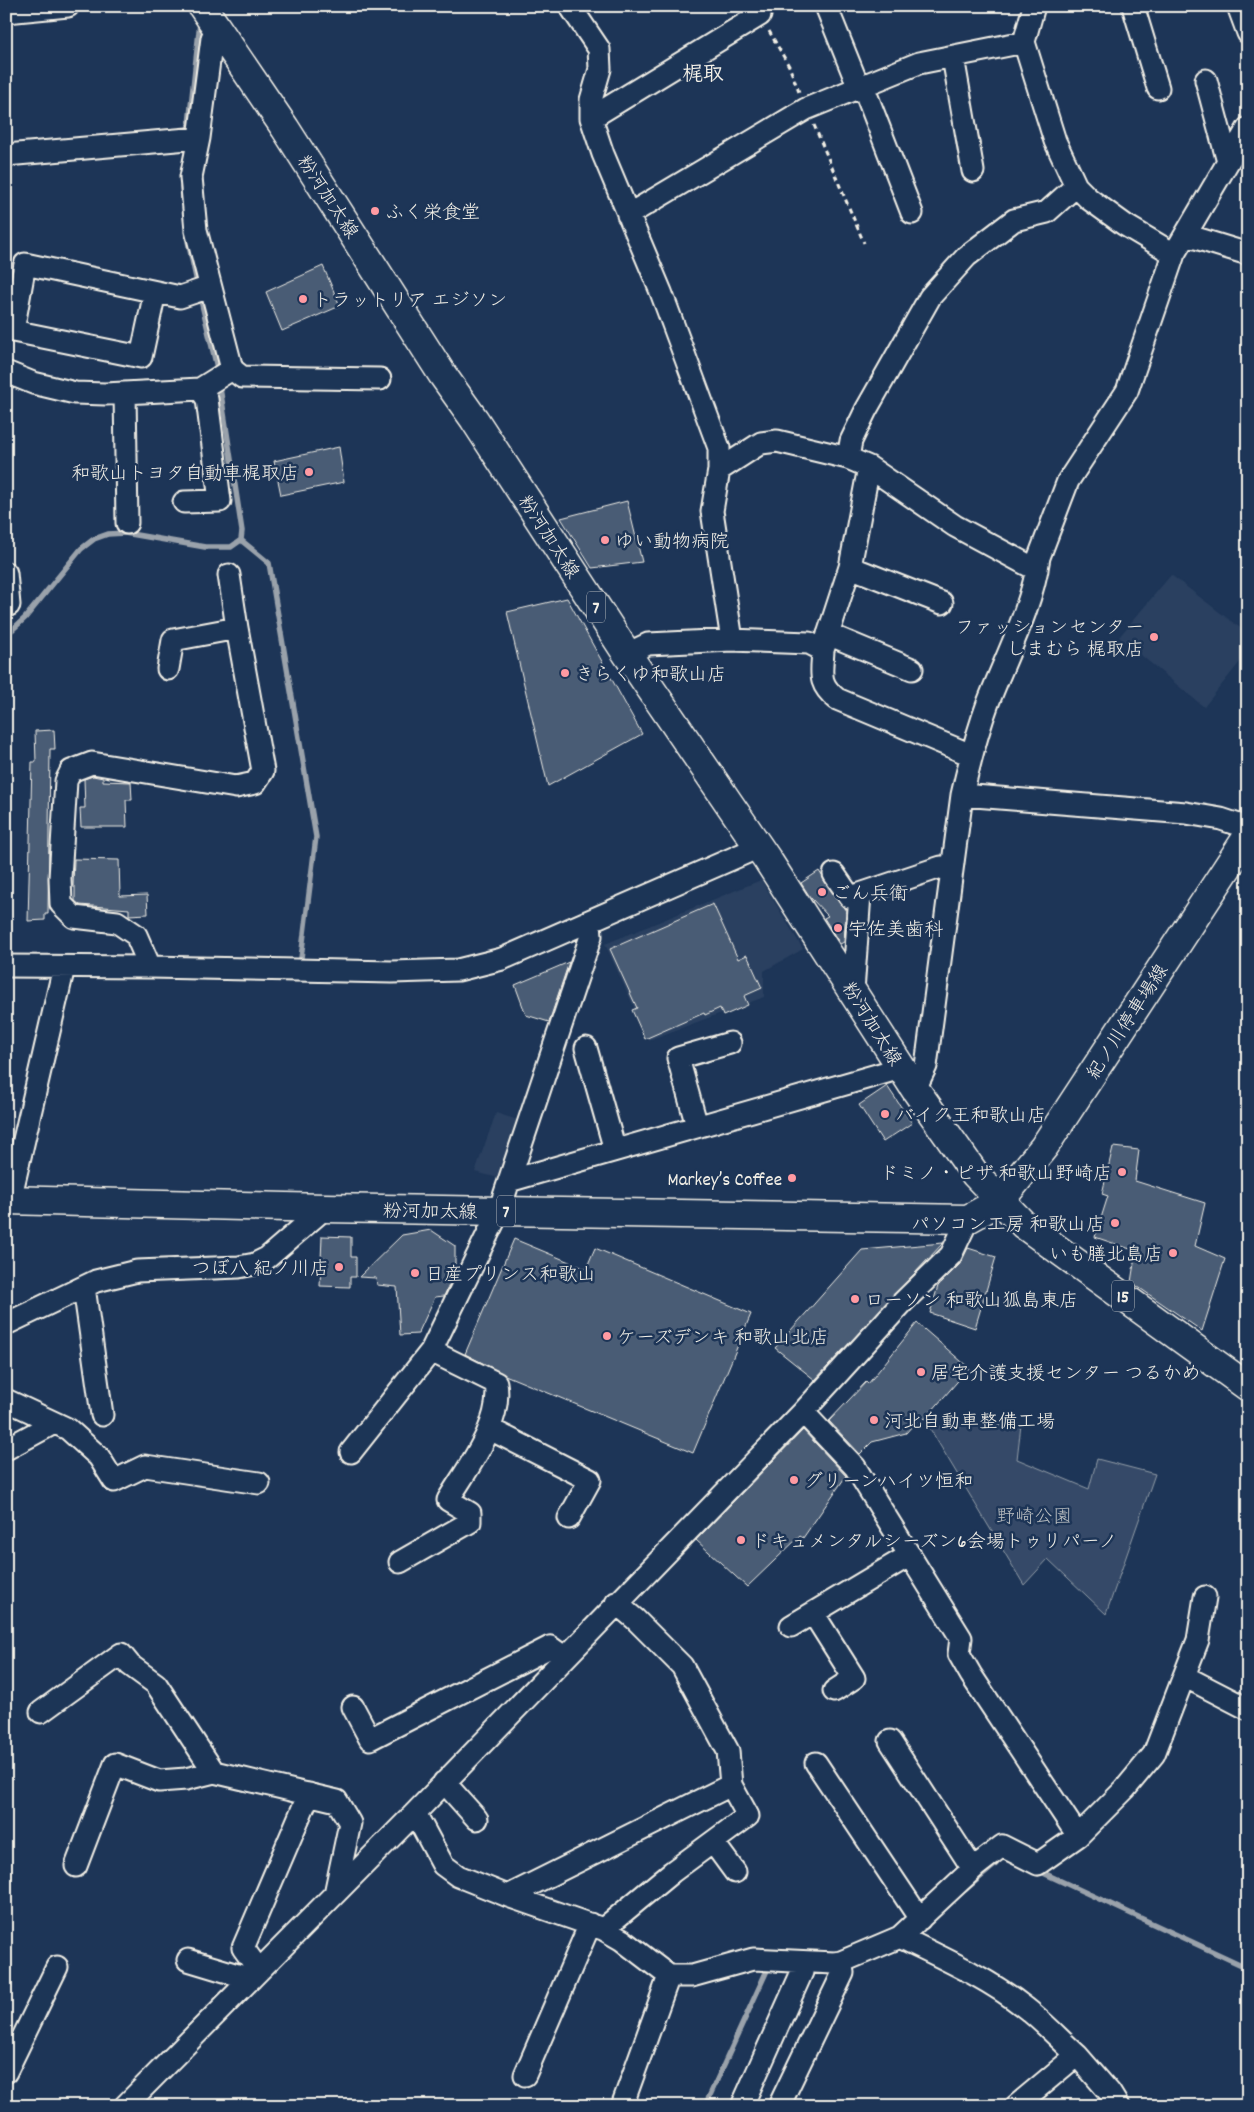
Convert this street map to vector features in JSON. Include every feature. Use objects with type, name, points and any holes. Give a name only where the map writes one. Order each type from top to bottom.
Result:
[{"type":"main road","name":"粉河加太線","points":[[202,6],[285,128],[442,374],[479,427],[627,654],[759,847],[908,1079],[975,1174],[1000,1201]]},
{"type":"main road","name":"紀ノ川停車場線","points":[[1000,1201],[1044,1147],[1247,840]]},
{"type":"main road","name":"粉河加太線","points":[[8,1200],[968,1220]]},
{"type":"main road","points":[[968,1220],[1000,1201]]},
{"type":"main road","name":"15","points":[[1000,1201],[1024,1225],[1248,1388]]},
{"type":"street","points":[[6,12],[68,6]]},
{"type":"street","points":[[570,6],[599,49],[600,69],[590,100],[590,118],[603,154],[661,292],[719,448],[719,470],[712,511],[732,640]]},
{"type":"street","points":[[826,6],[912,213]]},
{"type":"street","points":[[1034,6],[1024,42],[1055,141],[1076,186],[1088,199],[1125,225],[1174,254]]},
{"type":"street","points":[[1132,6],[1158,88]]},
{"type":"street","points":[[1238,6],[1248,33]]},
{"type":"street","points":[[590,118],[760,15]]},
{"type":"street","points":[[184,502],[220,501],[207,400],[217,378],[196,230],[191,177],[190,139],[212,38],[218,30]]},
{"type":"street","points":[[628,215],[806,109],[919,63],[1024,42]]},
{"type":"street","points":[[953,57],[973,171]]},
{"type":"street","points":[[1206,80],[1228,162]]},
{"type":"street","points":[[509,1181],[697,1126],[908,1079],[926,1066],[962,795],[971,755],[988,704],[1024,611],[1039,558],[1068,481],[1126,391],[1174,254],[1248,128]]},
{"type":"street","points":[[6,155],[190,139]]},
{"type":"street","points":[[848,458],[851,441],[866,410],[930,297],[967,256],[1014,220],[1047,212],[1076,186]]},
{"type":"street","points":[[1186,235],[1248,254]]},
{"type":"street","points":[[155,292],[141,357],[13,331],[25,264],[180,297],[203,289]]},
{"type":"street","points":[[6,372],[33,382],[75,393],[125,393],[217,378],[380,379]]},
{"type":"street","points":[[125,393],[128,523]]},
{"type":"street","points":[[719,470],[762,443],[777,441],[848,458],[869,468],[955,526],[1037,570]]},
{"type":"street","points":[[869,468],[850,567],[826,642],[821,681],[826,690],[837,699],[971,755]]},
{"type":"street","points":[[850,567],[942,603]]},
{"type":"street","points":[[6,573],[10,605]]},
{"type":"street","points":[[150,967],[136,935],[117,922],[74,917],[62,904],[60,878],[66,782],[71,770],[92,763],[236,787],[255,782],[263,771],[228,574]]},
{"type":"street","points":[[168,669],[173,640],[237,628]]},
{"type":"street","points":[[627,654],[648,644],[732,640],[826,642],[912,669]]},
{"type":"street","points":[[962,795],[1186,813],[1221,819],[1247,840]]},
{"type":"street","points":[[6,966],[392,972],[458,970],[502,959],[759,847]]},
{"type":"street","points":[[834,874],[850,897],[941,867],[952,868]]},
{"type":"street","points":[[853,991],[860,894]]},
{"type":"street","points":[[350,1452],[431,1351],[499,1211],[591,936],[590,922]]},
{"type":"street","points":[[8,1200],[64,967]]},
{"type":"street","points":[[697,1126],[678,1058],[730,1043]]},
{"type":"street","points":[[586,1048],[615,1150]]},
{"type":"street","points":[[6,1324],[96,1281],[137,1271],[255,1264],[267,1258],[325,1208]]},
{"type":"street","points":[[125,2106],[415,1813],[616,1603],[803,1412],[903,1302],[952,1255],[968,1220]]},
{"type":"street","points":[[84,1287],[102,1415]]},
{"type":"street","points":[[400,1562],[470,1522],[470,1513],[448,1500],[490,1429],[498,1395],[496,1383],[431,1351]]},
{"type":"street","points":[[6,1400],[68,1429],[99,1457],[114,1481],[145,1466],[259,1483]]},
{"type":"street","points":[[803,1412],[855,1467],[961,1638],[959,1654],[971,1676],[1078,1836]]},
{"type":"street","points":[[6,1449],[54,1423]]},
{"type":"street","points":[[490,1429],[590,1480],[569,1518]]},
{"type":"street","points":[[791,1626],[910,1555]]},
{"type":"street","points":[[415,1813],[444,1865],[458,1876],[508,1896],[597,1927],[622,1940],[669,1976],[692,1976],[752,1959],[802,1966],[842,1967],[905,1939],[920,1919],[973,1869],[1002,1846],[1038,1864],[1078,1836],[1125,1789],[1154,1754],[1198,1640],[1206,1597]]},
{"type":"street","points":[[525,2075],[597,1927],[748,1816],[731,1785],[728,1751],[682,1666],[635,1619],[616,1603]]},
{"type":"street","points":[[813,1613],[854,1678],[834,1691]]},
{"type":"street","points":[[353,1707],[370,1739],[550,1646],[564,1657]]},
{"type":"street","points":[[40,1712],[121,1654],[130,1665],[156,1684],[214,1772]]},
{"type":"street","points":[[1184,1676],[1248,1709]]},
{"type":"street","points":[[890,1741],[973,1869]]},
{"type":"street","points":[[816,1763],[920,1919]]},
{"type":"street","points":[[76,1866],[115,1764],[158,1780],[186,1779],[214,1772],[337,1801],[350,1823],[334,1894]]},
{"type":"street","points":[[444,1782],[477,1819]]},
{"type":"street","points":[[508,1896],[731,1785]]},
{"type":"street","points":[[255,1974],[243,1948],[309,1794]]},
{"type":"street","points":[[713,1842],[735,1872]]},
{"type":"street","points":[[905,1939],[978,1976],[1025,2007],[1077,2055],[1110,2093],[1118,2106]]},
{"type":"street","points":[[188,1960],[255,1974]]},
{"type":"street","points":[[742,2106],[802,1966]]},
{"type":"street","points":[[6,2072],[57,1967]]},
{"type":"street","points":[[779,2106],[842,1967]]},
{"type":"street","points":[[622,2106],[669,1976]]},
{"type":"street","points":[[1016,2106],[1077,2055]]},
{"type":"shaded area","points":[[1171,575],[1248,634],[1248,652],[1204,707],[1119,637]]},
{"type":"shaded area","points":[[761,880],[803,949],[764,971],[764,997],[649,1040],[605,944]]},
{"type":"shaded area","points":[[496,1113],[521,1121],[503,1179],[475,1172]]},
{"type":"green space","name":"野崎公園","points":[[1021,1425],[1017,1459],[1089,1489],[1097,1459],[1155,1474],[1106,1614],[1048,1559],[1024,1585],[929,1427]]},
{"type":"building","name":"トラットリア エジソン","points":[[323,266],[340,306],[282,331],[266,292]]},
{"type":"building","name":"和歌山トヨタ自動車梶取店","points":[[339,447],[344,482],[281,495],[274,461]]},
{"type":"building","name":"ゆい動物病院","points":[[627,501],[642,562],[592,568],[561,518]]},
{"type":"building","name":"きらくゆ和歌山店","points":[[567,598],[642,734],[548,786],[507,612]]},
{"type":"building","points":[[54,730],[55,749],[50,749],[48,914],[45,914],[45,920],[28,921],[32,762],[36,762],[35,731]]},
{"type":"building","points":[[93,776],[103,778],[103,781],[131,782],[132,800],[126,800],[127,827],[81,827],[80,808],[85,808],[84,779]]},
{"type":"building","points":[[74,859],[119,860],[120,896],[147,895],[148,914],[129,915],[129,909],[80,905],[75,901],[75,887],[73,887]]},
{"type":"building","points":[[819,871],[840,904],[846,909],[844,942],[840,944],[824,918],[828,916],[810,897],[801,883]]},
{"type":"building","points":[[713,904],[738,959],[747,955],[762,988],[744,996],[748,1005],[723,1016],[720,1008],[645,1039],[632,1010],[637,1008],[610,949]]},
{"type":"building","points":[[569,962],[549,1022],[526,1015],[515,985]]},
{"type":"building","name":"バイク王和歌山店","points":[[887,1086],[912,1123],[883,1142],[859,1105]]},
{"type":"building","name":"いも膳北島店","points":[[1113,1147],[1139,1150],[1135,1181],[1205,1203],[1195,1246],[1225,1259],[1202,1331],[1131,1282],[1136,1251],[1095,1237],[1108,1196],[1102,1194]]},
{"type":"building","name":"日産プリンス和歌山","points":[[431,1230],[455,1246],[455,1272],[444,1296],[435,1297],[418,1334],[400,1335],[397,1287],[377,1285],[376,1278],[359,1277],[402,1235]]},
{"type":"building","name":"つぼ八 紀ノ川店","points":[[322,1236],[351,1237],[351,1257],[356,1257],[356,1277],[350,1277],[350,1287],[320,1286]]},
{"type":"building","name":"ケーズデンキ 和歌山北店","points":[[514,1239],[586,1269],[595,1248],[751,1314],[693,1453],[505,1375],[465,1354]]},
{"type":"building","name":"ローソン 和歌山狐島東店","points":[[943,1243],[815,1380],[775,1348],[862,1250]]},
{"type":"building","points":[[968,1248],[996,1257],[975,1328],[930,1313],[938,1286],[960,1264]]},
{"type":"building","points":[[917,1323],[969,1368],[925,1419],[921,1416],[906,1433],[872,1442],[860,1454],[829,1421],[866,1382],[868,1384]]},
{"type":"building","points":[[803,1430],[846,1476],[803,1538],[800,1536],[747,1587],[696,1540]]},
{"type":"waterway","points":[[188,134],[200,22]]},
{"type":"waterway","points":[[182,180],[183,201]]},
{"type":"waterway","points":[[186,232],[198,287]]},
{"type":"waterway","points":[[200,296],[218,372]]},
{"type":"waterway","points":[[6,632],[12,630],[25,618],[81,549],[94,539],[108,534],[125,533],[205,547],[231,547],[241,540],[242,531],[219,381]]},
{"type":"waterway","points":[[241,540],[269,563],[316,837],[301,958]]},
{"type":"waterway","points":[[1243,813],[1248,805]]},
{"type":"waterway","points":[[965,1890],[996,1864]]},
{"type":"waterway","points":[[1037,1870],[1248,1968]]},
{"type":"waterway","points":[[705,2106],[769,1966]]},
{"type":"place","name":"ふく栄食堂","points":[[375,211]]},
{"type":"place","name":"トラットリア エジソン","points":[[303,299]]},
{"type":"place","name":"和歌山トヨタ自動車梶取店","points":[[309,472]]},
{"type":"place","name":"ゆい動物病院","points":[[605,540]]},
{"type":"place","name":"ファッションセンター しまむら 梶取店","points":[[1154,637]]},
{"type":"place","name":"きらくゆ和歌山店","points":[[565,673]]},
{"type":"place","name":"ごん兵衛","points":[[822,892]]},
{"type":"place","name":"宇佐美歯科","points":[[838,928]]},
{"type":"place","name":"バイク王和歌山店","points":[[885,1114]]},
{"type":"place","name":"ドミノ・ピザ 和歌山野崎店","points":[[1122,1172]]},
{"type":"place","name":"Markey’s Coffee","points":[[792,1178]]},
{"type":"place","name":"パソコン工房 和歌山店","points":[[1115,1223]]},
{"type":"place","name":"いも膳北島店","points":[[1173,1253]]},
{"type":"place","name":"つぼ八 紀ノ川店","points":[[339,1267]]},
{"type":"place","name":"日産プリンス和歌山","points":[[415,1273]]},
{"type":"place","name":"ローソン 和歌山狐島東店","points":[[855,1299]]},
{"type":"place","name":"ケーズデンキ 和歌山北店","points":[[607,1336]]},
{"type":"place","name":"居宅介護支援センター つるかめ","points":[[921,1372]]},
{"type":"place","name":"河北自動車整備工場","points":[[874,1420]]},
{"type":"place","name":"グリーンハイツ恒和","points":[[794,1480]]},
{"type":"place","name":"ドキュメンタルシーズン6会場トゥリパーノ","points":[[741,1540]]},
{"type":"district","name":"梶取","points":[[703,73]]}]
